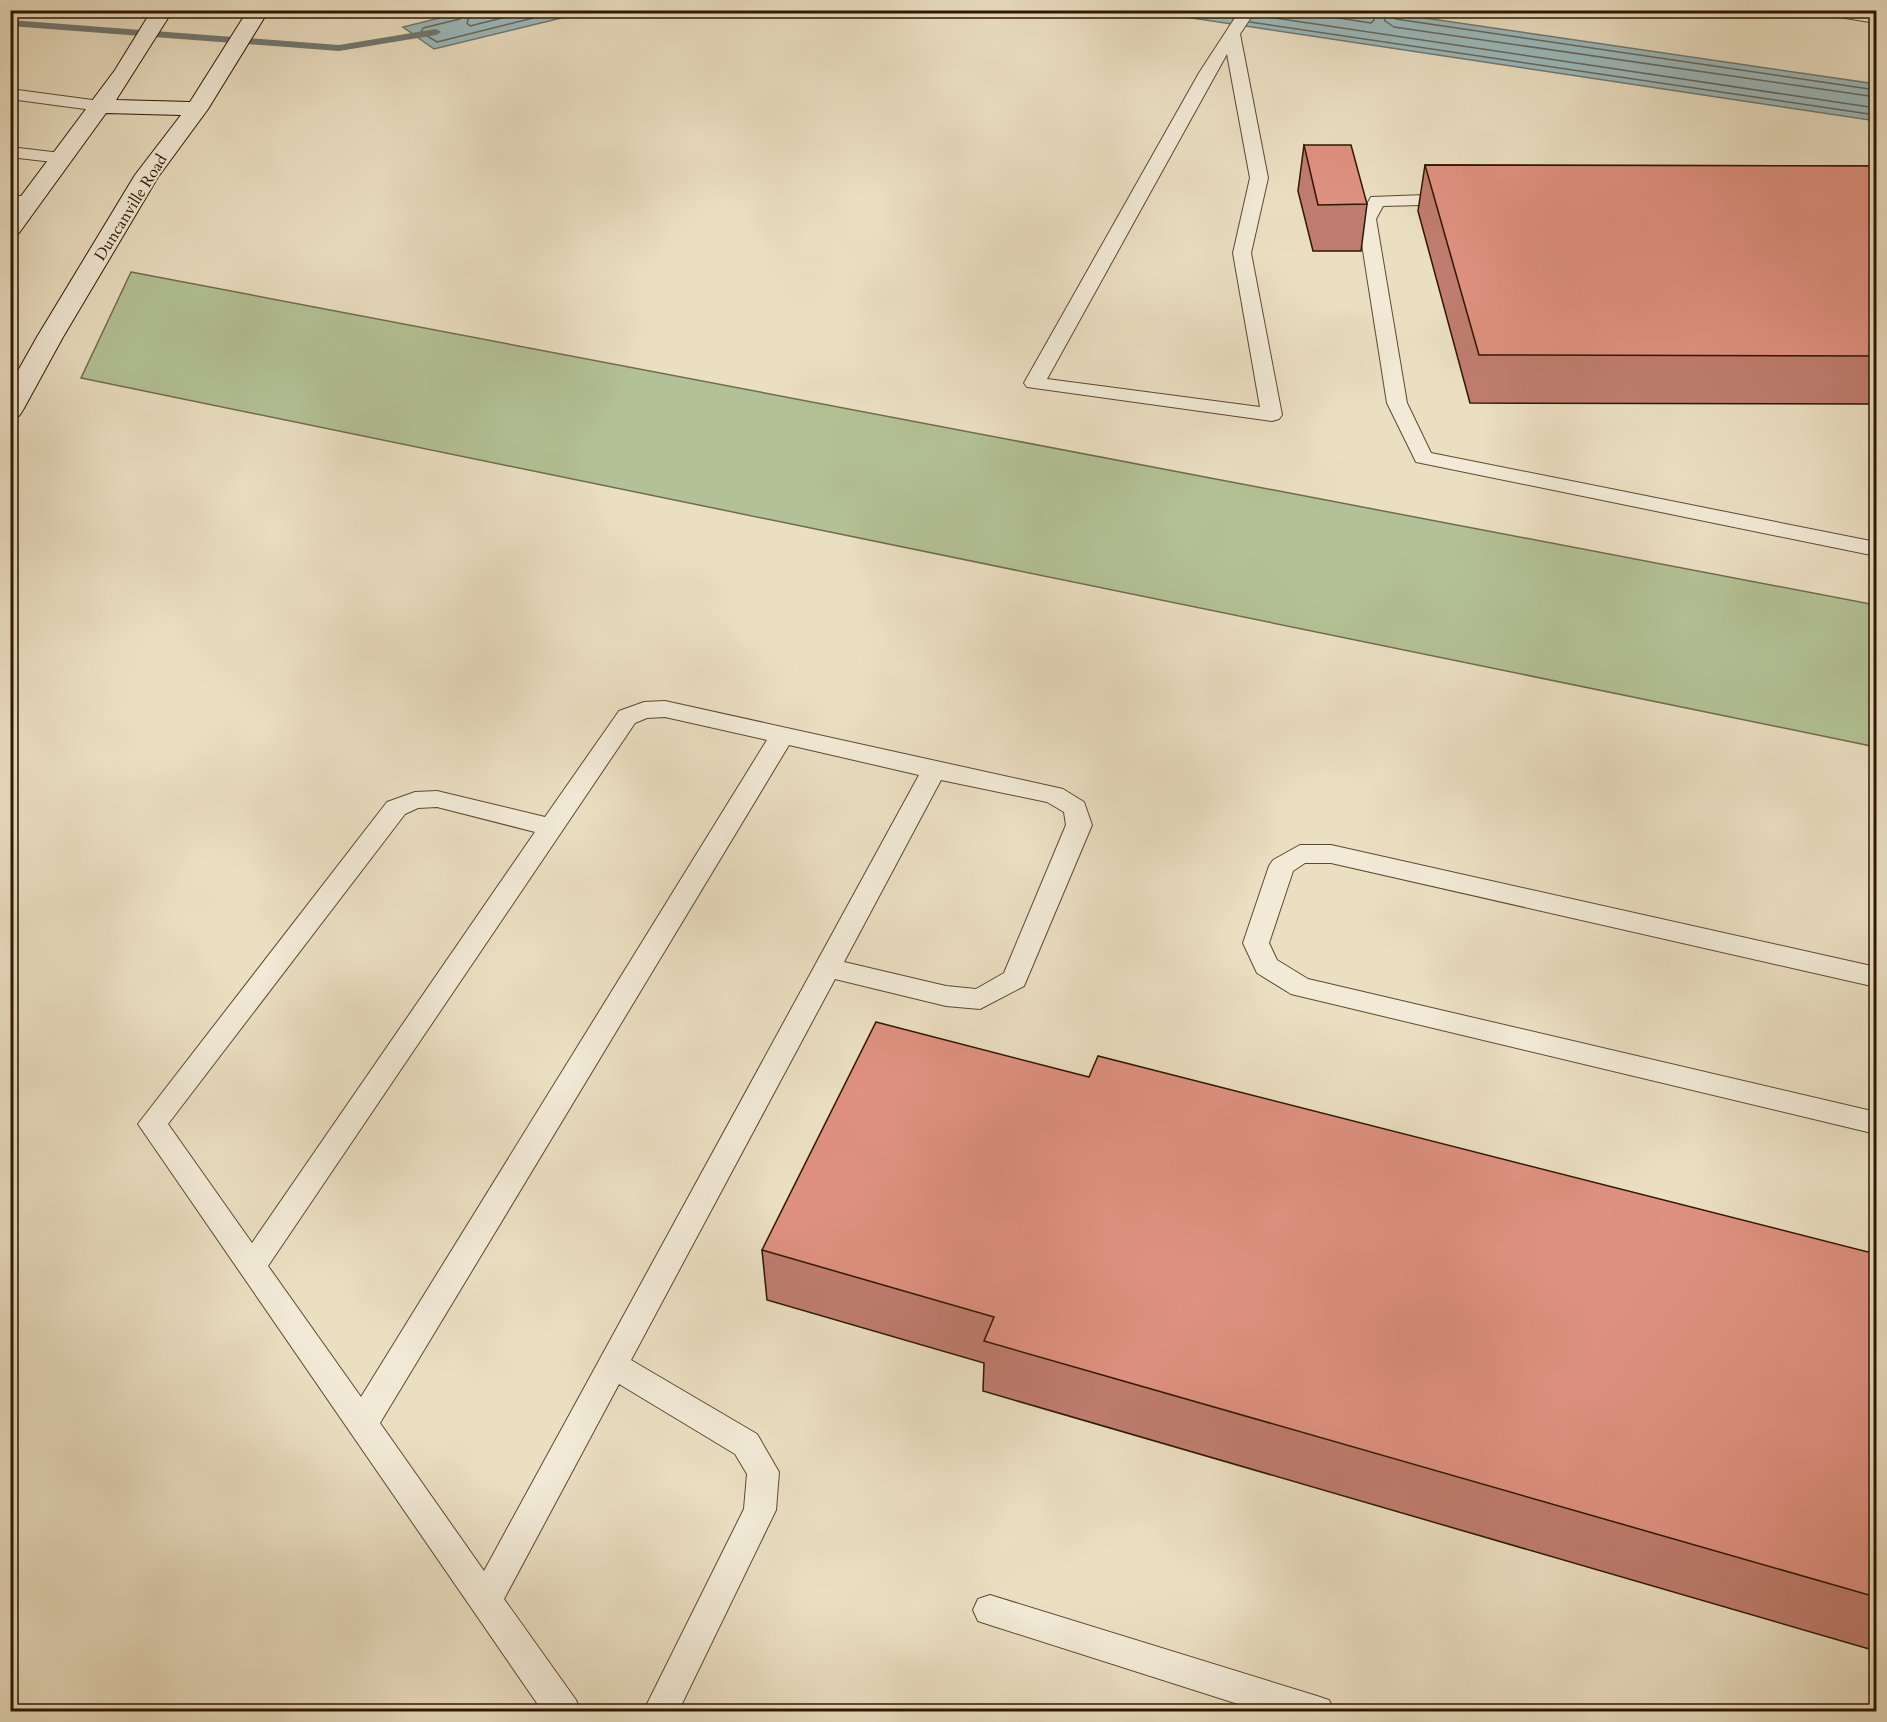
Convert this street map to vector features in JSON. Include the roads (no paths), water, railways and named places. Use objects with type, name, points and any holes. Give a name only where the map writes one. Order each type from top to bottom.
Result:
[{"type":"main road","points":[[10,228],[20,201],[62,158],[125,72],[163,10]]},
{"type":"main road","name":"Duncanville Road","points":[[10,411],[50,337],[147,175],[201,103],[259,10]]},
{"type":"main road","points":[[100,106],[201,103]]},
{"type":"lane","points":[[1232,34],[1259,178],[1242,253],[1272,416],[1034,383],[1207,73],[1232,34],[1248,10]]},
{"type":"lane","points":[[1827,10],[1870,15]]},
{"type":"lane","points":[[10,94],[100,106]]},
{"type":"lane","points":[[10,152],[62,158]]},
{"type":"lane","points":[[1472,200],[1377,201],[1367,219],[1397,403],[1423,458],[1876,549]]},
{"type":"lane","points":[[252,1266],[627,717],[644,711],[665,709],[1054,795],[1075,808],[1079,825],[1015,979],[980,999],[946,996],[827,968]]},
{"type":"lane","points":[[362,1424],[783,736]]},
{"type":"lane","points":[[486,1600],[934,770]]},
{"type":"lane","points":[[551,827],[436,799],[414,800],[396,808],[152,1124],[564,1712]]},
{"type":"lane","points":[[1876,977],[1331,854],[1300,854],[1282,866],[1256,943],[1266,966],[1300,987],[1876,1123]]},
{"type":"lane","points":[[613,1365],[747,1444],[763,1472],[760,1510],[660,1712]]},
{"type":"lane","points":[[990,1610],[1317,1712]]},
{"type":"water","points":[[468,11],[590,11],[434,49],[403,27]]},
{"type":"water","points":[[1145,11],[1377,11],[1876,84],[1876,121]]},
{"type":"waterway","points":[[10,23],[339,48],[436,32]]}]
